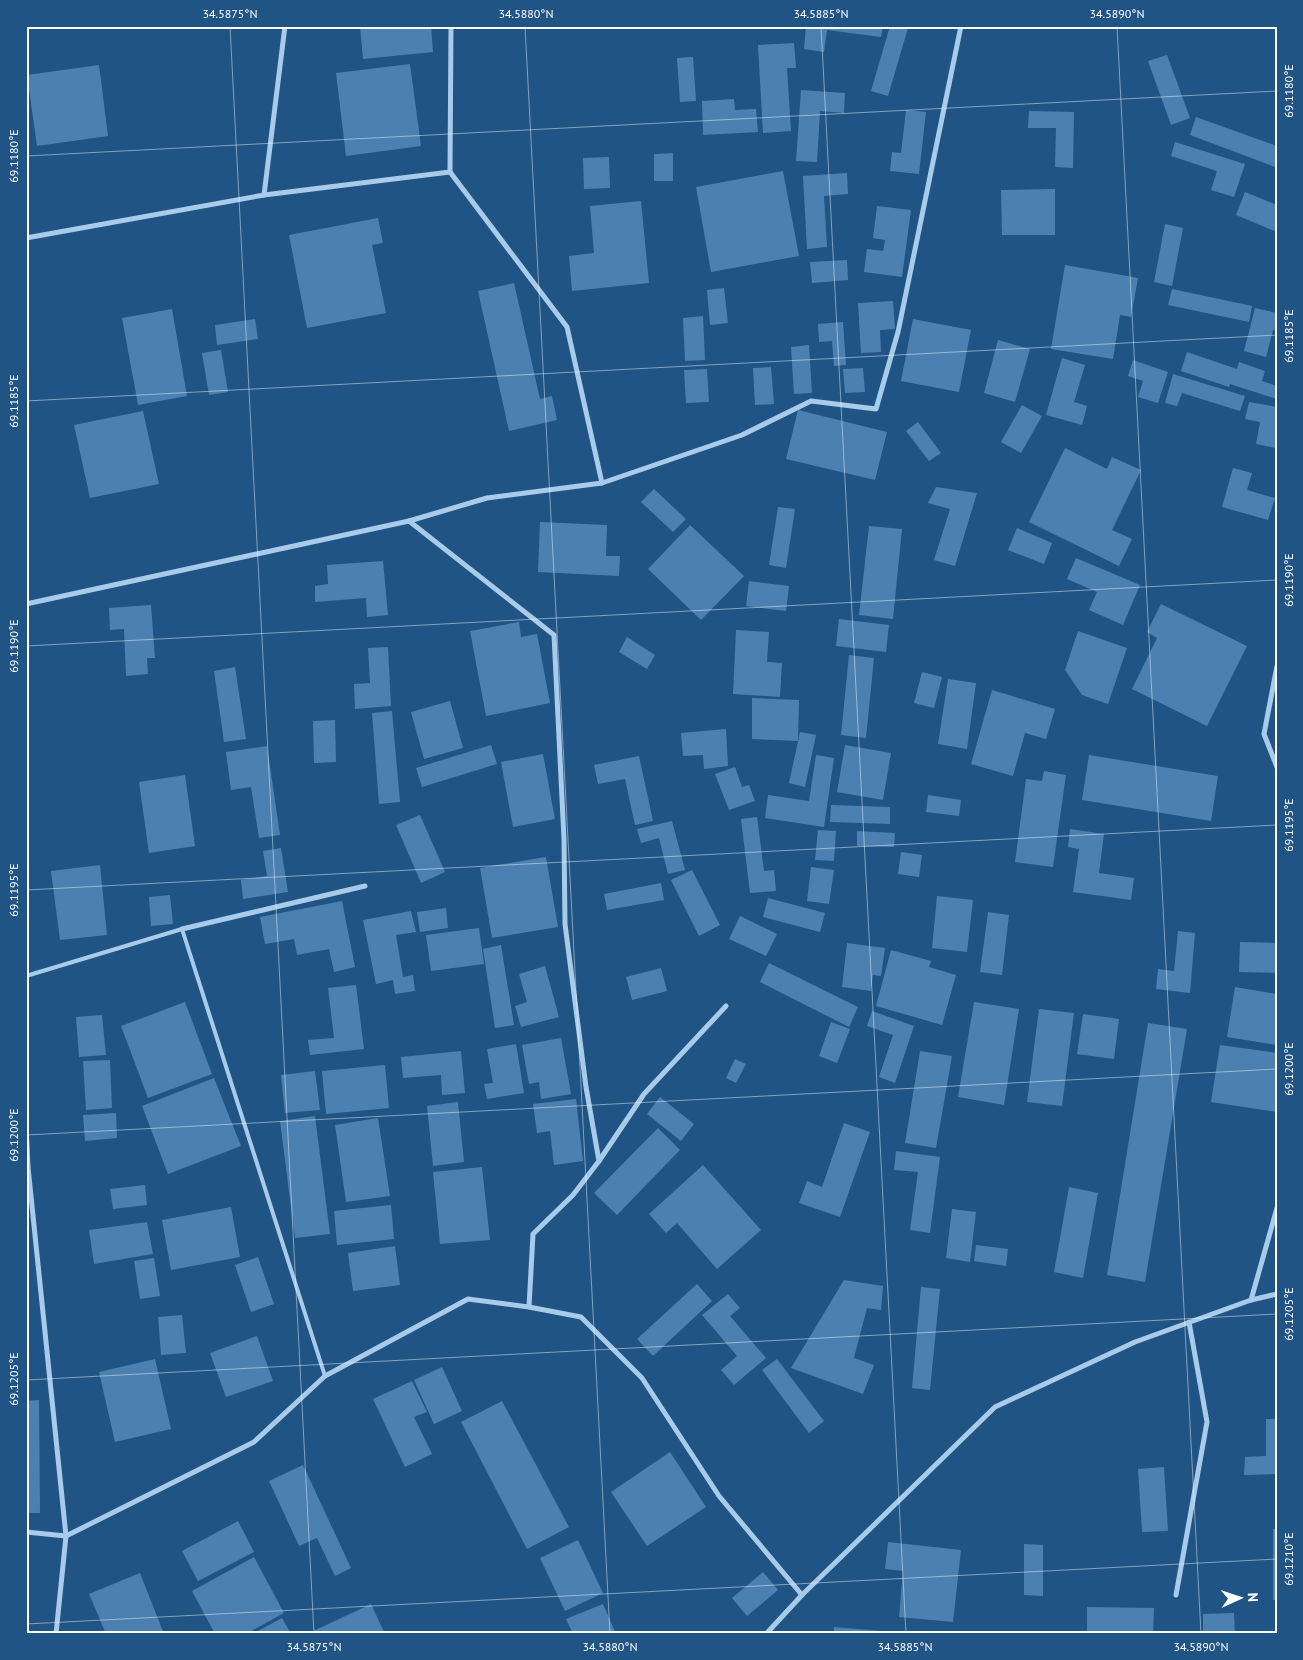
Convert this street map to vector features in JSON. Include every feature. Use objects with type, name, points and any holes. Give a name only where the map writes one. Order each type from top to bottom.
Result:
[{"type":"street","points":[[264,195],[285,26]]},
{"type":"street","points":[[450,26],[450,172],[567,327],[602,483]]},
{"type":"street","points":[[26,604],[409,521],[488,498],[602,483],[742,436],[811,401],[876,409],[898,332],[961,26]]},
{"type":"street","points":[[26,238],[264,195],[450,172]]},
{"type":"street","points":[[409,521],[554,635],[564,839],[565,924],[586,1087],[598,1161]]},
{"type":"street","points":[[1277,666],[1264,734],[1277,767]]},
{"type":"street","points":[[182,929],[365,886]]},
{"type":"street","points":[[529,1307],[532,1234],[573,1195],[644,1094],[726,1006]]},
{"type":"street","points":[[26,1124],[27,1167],[66,1536],[56,1634]]},
{"type":"street","points":[[1251,1300],[1277,1208]]},
{"type":"street","points":[[766,1634],[802,1595],[995,1406],[1134,1342],[1251,1300],[1277,1294]]},
{"type":"street","points":[[26,1532],[66,1536],[254,1442],[325,1376],[468,1299],[529,1307],[581,1317],[642,1378],[719,1496],[802,1595]]},
{"type":"street","points":[[1176,1595],[1207,1422],[1189,1322]]},
{"type":"lane","points":[[26,976],[182,929],[325,1376]]},
{"type":"building","points":[[360,26],[431,26],[433,52],[363,59]]},
{"type":"building","points":[[806,26],[883,26],[881,37],[827,30],[824,52],[804,49]]},
{"type":"building","points":[[890,26],[908,28],[888,96],[871,91]]},
{"type":"building","points":[[794,43],[796,68],[787,68],[791,131],[763,133],[758,45]]},
{"type":"building","points":[[1167,55],[1190,118],[1171,125],[1148,61]]},
{"type":"building","points":[[693,57],[696,101],[680,102],[677,58]]},
{"type":"building","points":[[410,64],[421,146],[346,156],[336,73]]},
{"type":"building","points":[[99,65],[108,136],[37,146],[27,75]]},
{"type":"building","points":[[801,90],[845,93],[844,113],[820,111],[817,162],[796,161]]},
{"type":"building","points":[[734,99],[735,110],[756,109],[758,132],[703,135],[702,101]]},
{"type":"building","points":[[906,110],[926,112],[919,174],[890,171],[892,152],[901,153]]},
{"type":"building","points":[[1029,111],[1074,112],[1073,168],[1055,167],[1056,128],[1028,128]]},
{"type":"building","points":[[1196,117],[1277,146],[1277,162],[1275,167],[1190,135]]},
{"type":"building","points":[[1175,142],[1245,164],[1234,197],[1211,190],[1217,171],[1171,156]]},
{"type":"building","points":[[673,153],[673,181],[654,181],[654,154]]},
{"type":"building","points":[[609,157],[610,188],[584,189],[583,158]]},
{"type":"building","points":[[783,171],[799,256],[711,272],[696,187]]},
{"type":"building","points":[[847,173],[848,194],[824,196],[827,247],[807,249],[803,176]]},
{"type":"building","points":[[1055,189],[1055,235],[1002,235],[1001,190]]},
{"type":"building","points":[[1245,192],[1277,205],[1277,232],[1236,215]]},
{"type":"building","points":[[641,201],[649,283],[572,291],[569,256],[594,253],[590,206]]},
{"type":"building","points":[[877,206],[911,210],[902,277],[864,272],[867,249],[883,251],[885,240],[873,238]]},
{"type":"building","points":[[378,218],[383,243],[372,245],[386,313],[307,328],[289,235]]},
{"type":"building","points":[[1165,224],[1183,228],[1172,286],[1154,282]]},
{"type":"building","points":[[847,260],[848,280],[812,283],[810,262]]},
{"type":"building","points":[[1065,265],[1138,278],[1131,317],[1120,315],[1113,359],[1051,349]]},
{"type":"building","points":[[514,283],[540,399],[552,396],[557,420],[509,431],[478,291]]},
{"type":"building","points":[[724,288],[728,323],[710,325],[707,290]]},
{"type":"building","points":[[1172,289],[1252,306],[1249,322],[1168,305]]},
{"type":"building","points":[[893,301],[895,329],[880,330],[881,352],[861,353],[858,303]]},
{"type":"building","points":[[1255,308],[1277,313],[1277,331],[1273,330],[1266,357],[1244,351]]},
{"type":"building","points":[[172,309],[187,396],[138,405],[122,318]]},
{"type":"building","points":[[703,316],[705,360],[685,361],[683,318]]},
{"type":"building","points":[[255,319],[258,339],[217,345],[215,325]]},
{"type":"building","points":[[913,319],[971,330],[959,392],[901,381]]},
{"type":"building","points":[[843,322],[846,365],[834,366],[832,341],[819,342],[818,324]]},
{"type":"building","points":[[998,340],[1030,349],[1015,402],[984,393]]},
{"type":"building","points":[[809,345],[812,393],[794,394],[791,347]]},
{"type":"building","points":[[221,350],[228,392],[209,395],[202,353]]},
{"type":"building","points":[[1187,352],[1237,369],[1239,362],[1265,371],[1262,381],[1277,386],[1277,399],[1230,384],[1229,387],[1181,371]]},
{"type":"building","points":[[1062,358],[1085,365],[1074,402],[1087,406],[1082,425],[1046,415]]},
{"type":"building","points":[[1133,360],[1168,372],[1158,403],[1138,397],[1143,381],[1128,376]]},
{"type":"building","points":[[771,367],[774,404],[755,405],[753,368]]},
{"type":"building","points":[[863,368],[865,392],[845,393],[843,369]]},
{"type":"building","points":[[707,369],[709,402],[686,403],[684,370]]},
{"type":"building","points":[[1173,374],[1245,396],[1240,411],[1182,393],[1177,406],[1165,403]]},
{"type":"building","points":[[1249,402],[1277,407],[1275,448],[1256,444],[1260,422],[1245,419]]},
{"type":"building","points":[[1022,405],[1042,416],[1021,453],[1001,442]]},
{"type":"building","points":[[798,410],[887,432],[875,480],[786,459]]},
{"type":"building","points":[[143,411],[159,484],[90,498],[74,425]]},
{"type":"building","points":[[918,422],[941,453],[929,461],[906,431]]},
{"type":"building","points":[[1065,448],[1107,469],[1112,457],[1141,470],[1112,530],[1132,539],[1119,566],[1029,522]]},
{"type":"building","points":[[1233,468],[1252,473],[1247,490],[1275,498],[1268,520],[1222,507]]},
{"type":"building","points":[[936,487],[977,493],[955,566],[934,560],[950,509],[928,503]]},
{"type":"building","points":[[654,489],[686,519],[673,532],[641,502]]},
{"type":"building","points":[[778,507],[795,509],[786,568],[769,565]]},
{"type":"building","points":[[540,522],[607,525],[606,556],[620,556],[619,576],[538,572]]},
{"type":"building","points":[[690,525],[744,576],[701,620],[648,569]]},
{"type":"building","points":[[869,526],[902,529],[893,619],[859,615]]},
{"type":"building","points":[[1017,528],[1052,543],[1044,564],[1008,550]]},
{"type":"building","points":[[1076,558],[1140,585],[1123,625],[1089,610],[1097,592],[1067,579]]},
{"type":"building","points":[[383,561],[388,615],[367,617],[366,598],[315,602],[315,586],[328,584],[327,565]]},
{"type":"building","points":[[749,581],[789,586],[786,611],[746,606]]},
{"type":"building","points":[[1161,604],[1247,646],[1207,726],[1132,689],[1157,638],[1147,632]]},
{"type":"building","points":[[151,605],[155,658],[147,658],[148,674],[126,676],[124,629],[110,630],[109,608]]},
{"type":"building","points":[[839,619],[889,625],[886,652],[836,646]]},
{"type":"building","points":[[519,622],[521,637],[537,634],[550,703],[486,716],[470,631]]},
{"type":"building","points":[[736,630],[769,632],[767,662],[782,663],[780,697],[733,694]]},
{"type":"building","points":[[1078,631],[1127,648],[1108,704],[1082,695],[1065,670]]},
{"type":"building","points":[[627,637],[655,655],[647,669],[619,652]]},
{"type":"building","points":[[388,647],[391,706],[355,709],[354,684],[370,683],[368,648]]},
{"type":"building","points":[[849,655],[874,658],[866,738],[841,735]]},
{"type":"building","points":[[235,667],[246,739],[224,742],[214,671]]},
{"type":"building","points":[[922,672],[942,677],[934,708],[914,703]]},
{"type":"building","points":[[948,679],[976,683],[967,749],[938,744]]},
{"type":"building","points":[[992,690],[1055,709],[1046,739],[1025,733],[1013,776],[971,764]]},
{"type":"building","points":[[752,698],[799,700],[798,741],[752,739]]},
{"type":"building","points":[[450,701],[463,748],[424,759],[411,712]]},
{"type":"building","points":[[392,711],[400,802],[379,804],[372,713]]},
{"type":"building","points":[[335,720],[336,762],[314,763],[313,721]]},
{"type":"building","points":[[726,729],[728,766],[704,769],[703,755],[683,756],[681,733]]},
{"type":"building","points":[[800,732],[816,735],[805,787],[789,783]]},
{"type":"building","points":[[491,745],[497,764],[422,787],[416,768]]},
{"type":"building","points":[[845,745],[891,753],[883,800],[837,792]]},
{"type":"building","points":[[267,746],[280,835],[259,838],[251,787],[231,790],[226,752]]},
{"type":"building","points":[[543,754],[555,819],[513,827],[501,762]]},
{"type":"building","points":[[816,755],[834,758],[824,827],[765,818],[768,795],[809,801]]},
{"type":"building","points":[[1089,755],[1218,776],[1211,821],[1082,800]]},
{"type":"building","points":[[639,756],[653,821],[635,825],[625,779],[598,784],[594,765]]},
{"type":"building","points":[[735,767],[742,787],[749,785],[755,801],[729,810],[715,774]]},
{"type":"building","points":[[1044,771],[1066,775],[1053,867],[1015,862],[1026,779],[1042,781]]},
{"type":"building","points":[[185,775],[195,846],[149,853],[139,782]]},
{"type":"building","points":[[928,795],[961,800],[959,816],[926,812]]},
{"type":"building","points":[[831,805],[890,807],[890,824],[830,822]]},
{"type":"building","points":[[420,815],[445,872],[421,883],[396,825]]},
{"type":"building","points":[[757,817],[764,871],[774,870],[776,891],[750,893],[741,819]]},
{"type":"building","points":[[672,821],[685,870],[668,874],[659,838],[641,843],[637,829]]},
{"type":"building","points":[[1070,829],[1104,834],[1099,873],[1134,878],[1131,900],[1073,892],[1079,849],[1068,847]]},
{"type":"building","points":[[818,830],[836,831],[834,861],[815,860]]},
{"type":"building","points":[[857,831],[895,833],[894,847],[857,846]]},
{"type":"building","points":[[281,848],[288,892],[243,899],[241,880],[267,876],[263,851]]},
{"type":"building","points":[[901,852],[922,855],[919,877],[898,874]]},
{"type":"building","points":[[546,857],[558,927],[492,938],[480,868]]},
{"type":"building","points":[[100,865],[107,935],[60,940],[51,871]]},
{"type":"building","points":[[811,867],[834,870],[829,904],[807,901]]},
{"type":"building","points":[[692,870],[720,925],[699,936],[671,880]]},
{"type":"building","points":[[661,883],[664,900],[607,910],[604,894]]},
{"type":"building","points":[[170,895],[173,924],[151,926],[149,897]]},
{"type":"building","points":[[937,896],[973,900],[967,952],[932,948]]},
{"type":"building","points":[[768,898],[825,913],[820,932],[763,917]]},
{"type":"building","points":[[342,901],[355,967],[334,972],[329,949],[297,955],[294,939],[265,944],[260,917]]},
{"type":"building","points":[[446,908],[448,928],[420,932],[417,912]]},
{"type":"building","points":[[411,911],[416,932],[396,935],[403,977],[413,975],[415,991],[395,994],[393,980],[376,984],[363,920]]},
{"type":"building","points":[[988,912],[1009,915],[1002,975],[980,972]]},
{"type":"building","points":[[740,916],[777,934],[766,956],[729,939]]},
{"type":"building","points":[[479,928],[484,964],[431,971],[426,935]]},
{"type":"building","points":[[1178,931],[1195,933],[1190,993],[1156,989],[1158,969],[1174,971]]},
{"type":"building","points":[[1240,942],[1277,943],[1277,973],[1239,972]]},
{"type":"building","points":[[847,943],[885,948],[881,976],[873,975],[871,991],[842,987]]},
{"type":"building","points":[[501,945],[514,1025],[495,1028],[483,949]]},
{"type":"building","points":[[891,950],[931,961],[929,967],[956,975],[942,1025],[876,1006]]},
{"type":"building","points":[[769,963],[858,1007],[849,1027],[760,982]]},
{"type":"building","points":[[545,966],[559,1017],[521,1027],[515,1006],[527,1002],[519,974]]},
{"type":"building","points":[[661,968],[667,991],[632,1000],[626,977]]},
{"type":"building","points":[[356,985],[364,1049],[310,1055],[308,1040],[334,1038],[328,988]]},
{"type":"building","points":[[1235,987],[1277,994],[1277,1045],[1227,1037]]},
{"type":"building","points":[[185,1002],[212,1074],[148,1098],[121,1026]]},
{"type":"building","points":[[974,1002],[1019,1009],[1004,1105],[958,1097]]},
{"type":"building","points":[[1039,1009],[1074,1013],[1062,1106],[1027,1102]]},
{"type":"building","points":[[872,1011],[914,1026],[895,1083],[879,1077],[893,1035],[867,1026]]},
{"type":"building","points":[[1083,1014],[1119,1019],[1114,1059],[1077,1054]]},
{"type":"building","points":[[102,1015],[106,1055],[79,1057],[76,1017]]},
{"type":"building","points":[[831,1022],[850,1029],[837,1063],[819,1056]]},
{"type":"building","points":[[1148,1023],[1187,1029],[1145,1282],[1107,1275]]},
{"type":"building","points":[[561,1038],[571,1094],[541,1099],[539,1082],[529,1084],[522,1045]]},
{"type":"building","points":[[516,1044],[524,1093],[487,1099],[484,1084],[493,1083],[487,1049]]},
{"type":"building","points":[[1220,1045],[1277,1053],[1277,1112],[1211,1102]]},
{"type":"building","points":[[461,1051],[465,1093],[442,1095],[441,1075],[403,1078],[401,1057]]},
{"type":"building","points":[[920,1051],[952,1056],[936,1148],[905,1143]]},
{"type":"building","points":[[735,1059],[746,1064],[736,1083],[726,1078]]},
{"type":"building","points":[[110,1060],[112,1108],[86,1110],[83,1061]]},
{"type":"building","points":[[385,1065],[389,1108],[326,1114],[322,1071]]},
{"type":"building","points":[[315,1071],[320,1110],[285,1113],[281,1075]]},
{"type":"building","points":[[214,1078],[241,1146],[168,1174],[142,1106]]},
{"type":"building","points":[[660,1097],[694,1124],[681,1141],[647,1114]]},
{"type":"building","points":[[576,1099],[583,1161],[554,1165],[550,1131],[537,1133],[533,1104]]},
{"type":"building","points":[[458,1102],[464,1162],[433,1166],[427,1106]]},
{"type":"building","points":[[116,1113],[117,1138],[85,1141],[83,1115]]},
{"type":"building","points":[[315,1116],[330,1234],[295,1238],[280,1121]]},
{"type":"building","points":[[378,1118],[390,1196],[346,1202],[335,1125]]},
{"type":"building","points":[[844,1123],[870,1132],[840,1217],[799,1203],[807,1181],[822,1187]]},
{"type":"building","points":[[658,1128],[680,1150],[617,1215],[594,1193]]},
{"type":"building","points":[[896,1151],[940,1157],[930,1233],[910,1230],[918,1172],[894,1170]]},
{"type":"building","points":[[703,1165],[761,1230],[717,1269],[677,1223],[666,1233],[649,1214]]},
{"type":"building","points":[[482,1167],[490,1240],[440,1244],[433,1172]]},
{"type":"building","points":[[145,1185],[147,1205],[113,1209],[110,1189]]},
{"type":"building","points":[[1069,1187],[1098,1193],[1083,1278],[1054,1272]]},
{"type":"building","points":[[391,1205],[394,1239],[337,1245],[334,1211]]},
{"type":"building","points":[[231,1207],[240,1257],[171,1270],[162,1220]]},
{"type":"building","points":[[952,1209],[976,1212],[970,1262],[946,1258]]},
{"type":"building","points":[[147,1222],[153,1254],[94,1264],[89,1230]]},
{"type":"building","points":[[976,1245],[1008,1249],[1006,1266],[974,1261]]},
{"type":"building","points":[[395,1246],[400,1285],[353,1291],[348,1253]]},
{"type":"building","points":[[258,1257],[274,1304],[251,1312],[235,1265]]},
{"type":"building","points":[[154,1258],[160,1296],[140,1299],[134,1261]]},
{"type":"building","points":[[844,1280],[883,1286],[881,1310],[867,1308],[854,1358],[874,1365],[863,1394],[791,1368]]},
{"type":"building","points":[[697,1284],[712,1301],[653,1356],[637,1339]]},
{"type":"building","points":[[921,1287],[940,1289],[930,1390],[912,1388]]},
{"type":"building","points":[[728,1294],[740,1308],[730,1316],[766,1358],[734,1385],[721,1370],[737,1356],[702,1315]]},
{"type":"building","points":[[182,1315],[186,1353],[161,1355],[158,1317]]},
{"type":"building","points":[[257,1336],[273,1381],[226,1397],[210,1353]]},
{"type":"building","points":[[155,1359],[171,1429],[115,1442],[99,1372]]},
{"type":"building","points":[[777,1359],[824,1421],[809,1433],[762,1370]]},
{"type":"building","points":[[442,1367],[462,1411],[434,1424],[414,1380]]},
{"type":"building","points":[[412,1381],[427,1412],[414,1417],[432,1454],[405,1467],[373,1399]]},
{"type":"building","points":[[39,1400],[40,1513],[26,1513],[26,1401]]},
{"type":"building","points":[[502,1401],[569,1527],[527,1549],[461,1422]]},
{"type":"building","points":[[1266,1419],[1277,1419],[1277,1474],[1244,1475],[1245,1457],[1266,1456]]},
{"type":"building","points":[[670,1452],[706,1507],[647,1546],[611,1492]]},
{"type":"building","points":[[303,1465],[351,1568],[335,1576],[317,1538],[299,1546],[269,1481]]},
{"type":"building","points":[[1164,1467],[1168,1531],[1142,1532],[1138,1469]]},
{"type":"building","points":[[238,1521],[254,1552],[198,1581],[182,1551]]},
{"type":"building","points":[[1273,1529],[1277,1529],[1277,1600],[1273,1600]]},
{"type":"building","points":[[578,1540],[603,1593],[565,1611],[540,1558]]},
{"type":"building","points":[[888,1542],[961,1550],[953,1622],[899,1617],[903,1571],[885,1569]]},
{"type":"building","points":[[1024,1544],[1043,1545],[1043,1596],[1024,1595]]},
{"type":"building","points":[[254,1557],[284,1613],[246,1634],[215,1634],[192,1591]]},
{"type":"building","points":[[763,1572],[778,1590],[747,1616],[732,1598]]},
{"type":"building","points":[[140,1573],[164,1634],[106,1634],[89,1594]]},
{"type":"building","points":[[371,1604],[385,1634],[307,1634]]},
{"type":"building","points":[[603,1604],[616,1634],[573,1634],[566,1619]]},
{"type":"building","points":[[1087,1607],[1154,1608],[1153,1634],[1087,1632]]},
{"type":"building","points":[[1234,1613],[1235,1634],[1203,1634],[1203,1614]]},
{"type":"building","points":[[282,1618],[291,1634],[252,1634]]},
{"type":"building","points":[[834,1627],[892,1632],[892,1634],[834,1634]]}]
